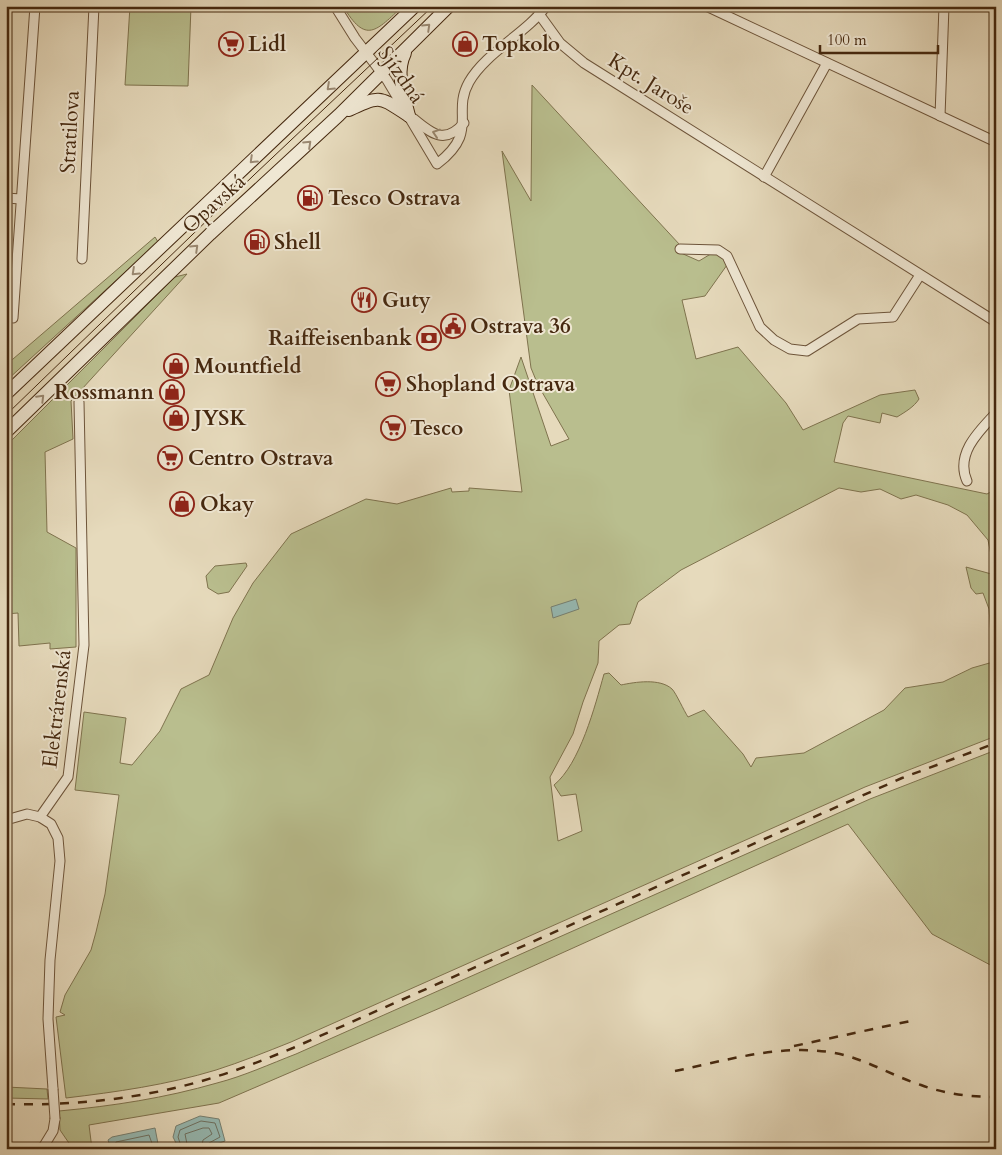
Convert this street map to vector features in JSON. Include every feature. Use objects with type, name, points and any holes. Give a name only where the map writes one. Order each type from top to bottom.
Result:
[{"type":"main road","name":"Opavská","points":[[7,394],[414,6]]},
{"type":"main road","name":"Opavská","points":[[6,432],[210,234],[339,115],[449,6]]},
{"type":"main road","points":[[409,46],[401,61],[399,72],[409,116]]},
{"type":"main road","points":[[339,115],[372,99],[384,99],[409,116]]},
{"type":"street","points":[[13,318],[35,6]]},
{"type":"street","name":"Stratilova","points":[[82,259],[94,6]]},
{"type":"street","name":"Sjízdná","points":[[335,6],[409,116],[437,164],[456,146],[464,123]]},
{"type":"street","points":[[409,116],[431,132],[441,136],[453,133],[464,123],[464,94],[472,76],[546,6]]},
{"type":"street","points":[[706,6],[996,142]]},
{"type":"street","points":[[940,116],[944,6]]},
{"type":"street","name":"Kpt. Jaroše","points":[[539,14],[560,44],[579,60],[996,322]]},
{"type":"street","points":[[764,177],[827,63]]},
{"type":"street","points":[[6,198],[21,199]]},
{"type":"street","points":[[680,249],[718,250],[727,256],[760,327],[774,340],[790,349],[807,351],[858,319],[893,317],[920,275]]},
{"type":"street","name":"Elektrárenská","points":[[40,817],[68,776],[84,645],[79,402]]},
{"type":"street","points":[[967,481],[963,472],[968,447],[996,413]]},
{"type":"street","points":[[6,820],[27,814],[40,817],[51,824],[58,838],[60,861],[50,960],[48,1019],[55,1119],[53,1131],[42,1149]]},
{"type":"green space","points":[[130,6],[191,6],[188,86],[125,85]]},
{"type":"green space","points":[[343,6],[403,6],[378,27],[372,30],[365,30],[358,26]]},
{"type":"green space","points":[[532,85],[680,245],[681,253],[699,261],[714,252],[724,259],[727,265],[705,296],[682,300],[696,359],[738,347],[786,403],[803,430],[880,395],[915,390],[919,399],[917,402],[897,417],[882,413],[880,423],[848,416],[843,423],[834,462],[987,494],[996,489],[996,736],[865,787],[263,1053],[216,1070],[179,1080],[66,1098],[56,1017],[65,1015],[60,1012],[65,995],[91,950],[105,894],[119,795],[75,790],[84,712],[126,718],[120,763],[132,765],[160,731],[181,689],[209,675],[233,618],[253,583],[291,534],[366,499],[397,504],[451,488],[452,492],[469,491],[469,488],[522,492],[509,390],[521,357],[551,446],[569,439],[538,385],[531,368],[502,151],[531,201]],"holes":[[[839,488],[861,492],[880,489],[901,499],[916,495],[948,505],[967,515],[988,540],[995,575],[966,567],[971,588],[976,594],[983,593],[989,609],[993,662],[972,668],[943,682],[905,688],[884,710],[804,753],[756,758],[751,767],[743,754],[704,710],[688,717],[672,689],[661,683],[654,682],[621,685],[609,673],[604,674],[591,718],[579,749],[563,776],[554,785],[561,796],[576,794],[582,831],[558,841],[550,777],[573,734],[598,663],[599,641],[619,625],[630,624],[638,602],[681,570]]]},
{"type":"green space","points":[[155,237],[158,242],[6,381],[6,365]]},
{"type":"green space","points":[[187,274],[71,401],[73,439],[45,452],[47,532],[76,548],[76,647],[50,649],[50,643],[19,646],[18,613],[6,614],[6,446],[175,277]]},
{"type":"green space","points":[[246,563],[247,566],[229,592],[218,594],[208,588],[206,576],[215,566]]},
{"type":"green space","points":[[996,750],[996,968],[932,934],[848,824],[440,1008],[219,1103],[89,1125],[92,1149],[73,1149],[60,1130],[59,1111],[139,1101],[178,1093],[257,1070],[870,799]]},
{"type":"green space","points":[[6,1087],[47,1089],[48,1099],[6,1098]]},
{"type":"water","points":[[576,599],[579,609],[553,618],[551,607]]},
{"type":"water","points":[[200,1116],[219,1119],[225,1141],[203,1149],[179,1149],[173,1137],[176,1126]]},
{"type":"water","points":[[155,1128],[159,1149],[111,1149],[108,1140],[112,1137]]},
{"type":"tram line","points":[[6,415],[254,175],[433,6]]},
{"type":"railway","points":[[6,1104],[60,1104],[140,1095],[192,1084],[247,1066],[293,1048],[902,778],[996,743]]},
{"type":"railway","points":[[794,1046],[915,1020]]},
{"type":"railway","points":[[675,1071],[778,1051],[819,1051],[851,1057],[939,1091],[967,1096],[996,1097]]},
{"type":"place","name":"Lidl","points":[[231,44]]},
{"type":"place","name":"Topkolo","points":[[465,44]]},
{"type":"place","name":"Tesco Ostrava","points":[[310,198]]},
{"type":"place","name":"Shell","points":[[257,242]]},
{"type":"place","name":"Guty","points":[[364,300]]},
{"type":"place","name":"Ostrava 36","points":[[453,326]]},
{"type":"place","name":"Raiffeisenbank","points":[[429,338]]},
{"type":"place","name":"Mountfield","points":[[176,366]]},
{"type":"place","name":"Shopland Ostrava","points":[[388,384]]},
{"type":"place","name":"Rossmann","points":[[172,392]]},
{"type":"place","name":"JYSK","points":[[176,418]]},
{"type":"place","name":"Tesco","points":[[393,428]]},
{"type":"place","name":"Centro Ostrava","points":[[170,458]]},
{"type":"place","name":"Okay","points":[[182,504]]}]
